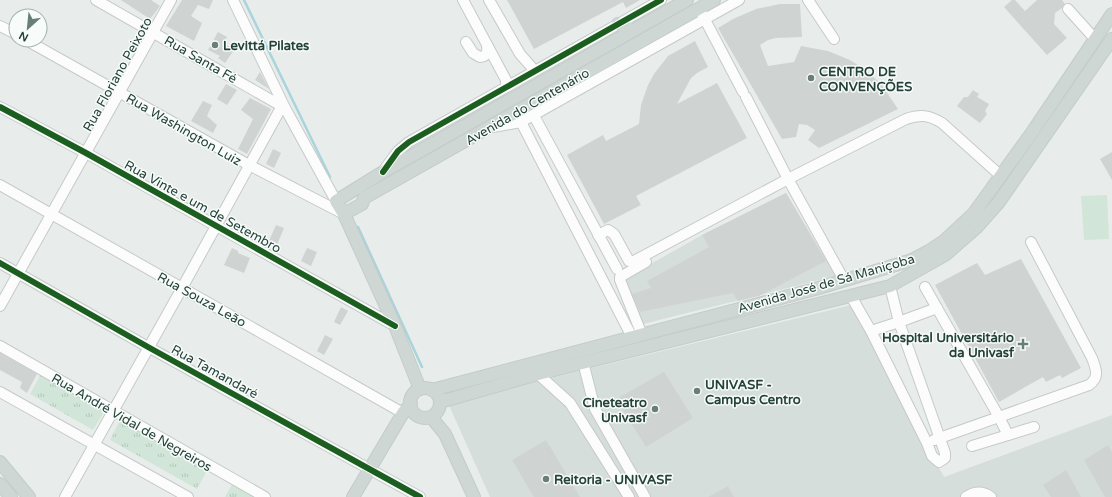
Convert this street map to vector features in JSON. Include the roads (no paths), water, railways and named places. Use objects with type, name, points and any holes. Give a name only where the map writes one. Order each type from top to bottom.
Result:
[{"type":"main road","points":[[407,408],[412,408],[416,415],[423,418],[430,417],[438,411],[440,402],[438,395],[426,390],[344,214],[336,201],[383,172],[687,0]]},
{"type":"main road","name":"Avenida do Centenário","points":[[344,214],[363,201],[491,127],[702,13],[714,0]]},
{"type":"main road","name":"Avenida José de Sá Maniçoba","points":[[426,390],[819,288],[912,260],[929,251],[944,241],[974,213],[1112,14]]},
{"type":"main road","points":[[618,24],[633,30]]},
{"type":"main road","name":"Avenida José de Sá Maniçoba","points":[[440,402],[583,362],[890,286],[945,256],[976,228],[999,202],[1112,39]]},
{"type":"main road","points":[[353,234],[351,225],[353,218],[363,201],[357,187]]},
{"type":"main road","points":[[883,268],[890,286]]},
{"type":"main road","points":[[844,280],[851,296]]},
{"type":"main road","points":[[353,497],[407,408],[413,395],[426,390]]},
{"type":"main road","points":[[430,417],[445,434],[474,497]]},
{"type":"main road","points":[[0,462],[26,494]]},
{"type":"main road","points":[[0,484],[10,497]]},
{"type":"street","name":"Rua Santa Fé","points":[[96,0],[153,31],[283,107]]},
{"type":"street","name":"Rua Floriano Peixoto","points":[[0,306],[171,0]]},
{"type":"street","points":[[233,0],[283,107],[336,201]]},
{"type":"street","points":[[463,0],[506,80],[506,87]]},
{"type":"street","points":[[489,0],[520,54],[535,71]]},
{"type":"street","points":[[383,172],[398,151],[409,142],[662,0]]},
{"type":"street","points":[[491,127],[521,122],[702,13],[739,0]]},
{"type":"street","points":[[808,0],[834,39]]},
{"type":"street","points":[[1068,9],[1095,39]]},
{"type":"street","points":[[702,13],[788,179],[844,280]]},
{"type":"street","points":[[466,42],[473,53],[480,57],[484,56],[487,52],[488,45]]},
{"type":"street","name":"Rua Washington Luiz","points":[[40,48],[249,166],[344,214]]},
{"type":"street","name":"Rua Vinte e um de Setembro","points":[[0,107],[86,153],[395,326]]},
{"type":"street","points":[[64,497],[283,107]]},
{"type":"street","points":[[533,114],[617,269]]},
{"type":"street","points":[[598,235],[608,230],[611,231],[629,261],[634,261],[788,179],[916,115],[925,115],[942,123],[1001,176]]},
{"type":"street","points":[[521,122],[637,336]]},
{"type":"street","name":"Rua Souza Leão","points":[[0,185],[182,288],[407,408]]},
{"type":"street","points":[[927,443],[1094,382],[1097,372],[1092,358],[1031,242]]},
{"type":"street","points":[[637,336],[620,277],[658,255]]},
{"type":"street","name":"Rua Tamandaré","points":[[0,263],[148,347],[420,497]]},
{"type":"street","points":[[851,296],[871,331],[934,459],[939,462],[943,460],[945,456],[941,437],[899,322],[890,286]]},
{"type":"street","points":[[925,287],[1008,435]]},
{"type":"street","points":[[871,331],[937,308]]},
{"type":"street","name":"Rua André Vidal de Negreiros","points":[[0,346],[265,497]]},
{"type":"street","points":[[583,362],[595,409],[645,497]]},
{"type":"street","points":[[538,374],[570,403],[629,497]]},
{"type":"street","points":[[0,392],[188,497]]},
{"type":"street","points":[[972,446],[1034,427]]},
{"type":"street","points":[[965,497],[972,493],[979,492],[986,493],[992,497]]},
{"type":"street","points":[[26,494],[36,497]]},
{"type":"waterway","points":[[244,0],[330,177]]},
{"type":"waterway","points":[[358,227],[422,367]]},
{"type":"place","name":"Levittá Pilates","points":[[215,45]]},
{"type":"place","name":"CENTRO DE CONVENÇÕES","points":[[811,78]]},
{"type":"place","name":"Hospital Universitário da Univasf","points":[[1023,344]]},
{"type":"place","name":"UNIVASF - Campus Centro","points":[[697,391]]},
{"type":"place","name":"Cineteatro Univasf","points":[[655,409]]},
{"type":"place","name":"Reitoria - UNIVASF","points":[[546,479]]}]
